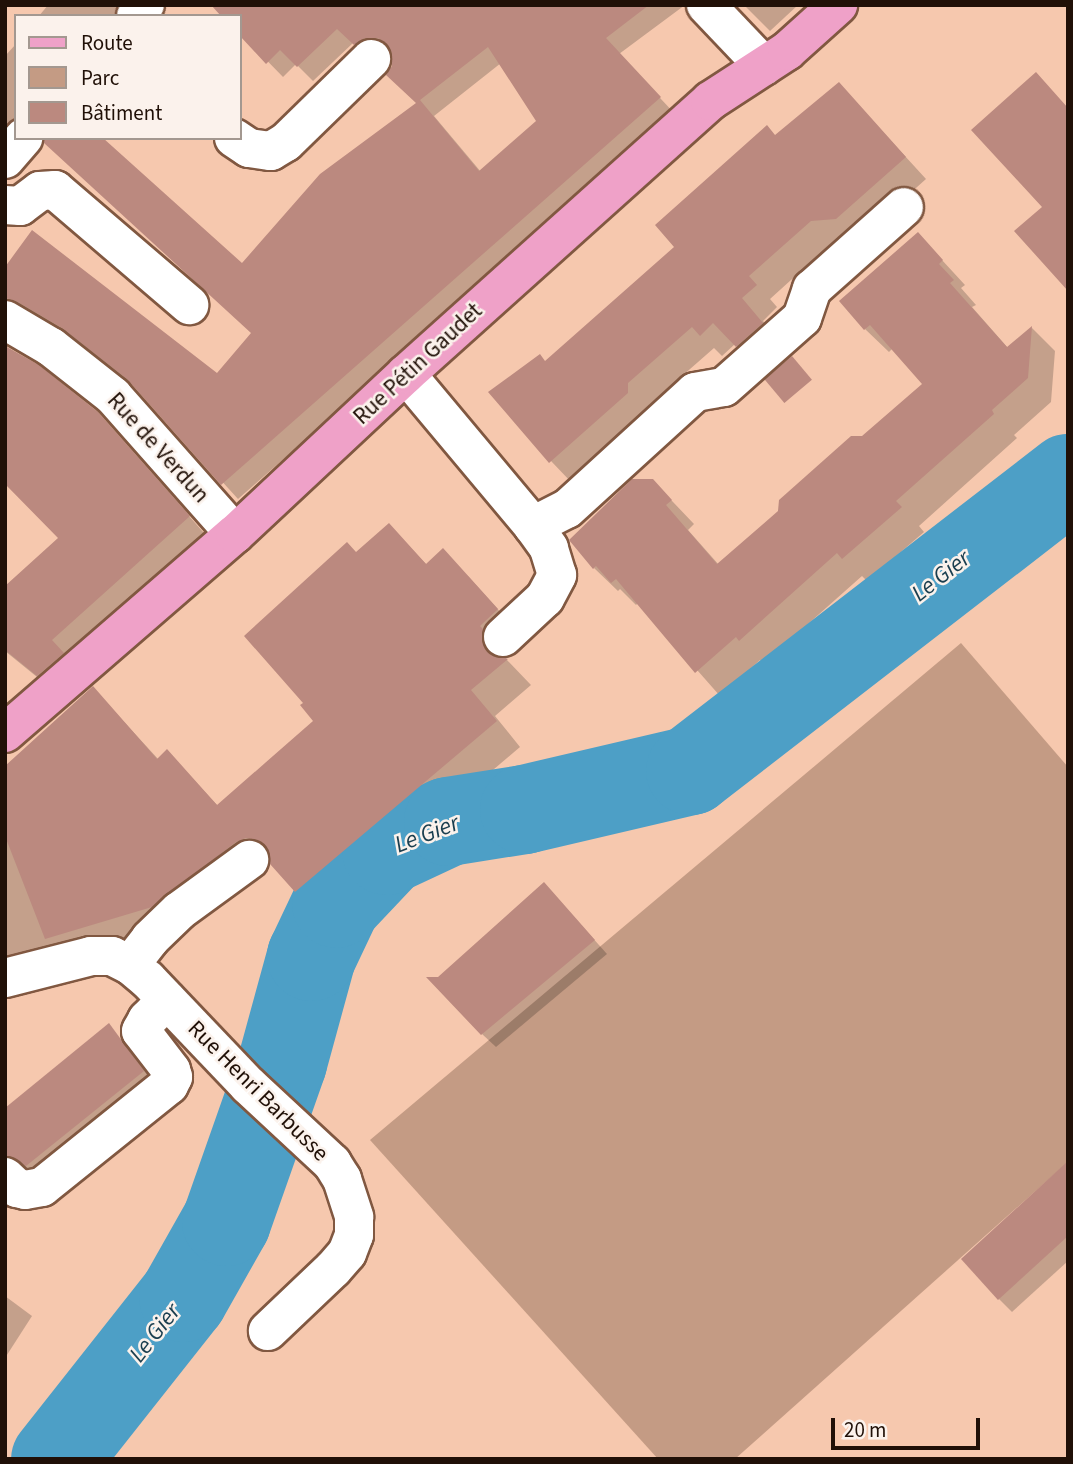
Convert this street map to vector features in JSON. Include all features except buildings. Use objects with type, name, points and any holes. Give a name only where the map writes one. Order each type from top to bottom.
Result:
[{"type":"main road","name":"Rue Pétin Gaudet","points":[[5,733],[236,534],[406,374],[710,101],[787,51],[838,5]]},
{"type":"street","points":[[706,5],[764,66]]},
{"type":"street","points":[[237,140],[249,148],[271,151],[286,142],[371,59]]},
{"type":"street","points":[[5,159],[21,140]]},
{"type":"street","points":[[5,205],[20,206],[40,191],[55,190],[189,305]]},
{"type":"street","points":[[533,526],[566,509],[695,392],[724,387],[802,317],[812,289],[904,206]]},
{"type":"street","name":"Rue de Verdun","points":[[5,320],[51,347],[113,396],[142,425],[236,534]]},
{"type":"street","points":[[406,374],[549,548],[557,575],[545,598],[503,637]]},
{"type":"street","points":[[130,965],[150,939],[179,911],[249,860]]},
{"type":"street","name":"Rue Henri Barbusse","points":[[5,978],[91,956],[112,956],[130,965],[248,1086],[318,1149],[342,1179],[354,1217],[354,1235],[347,1252],[333,1269],[268,1331]]},
{"type":"street","points":[[5,1177],[16,1188],[33,1191],[42,1187],[170,1085],[173,1077],[171,1070],[141,1031],[147,1020],[167,1000]]},
{"type":"green space","points":[[961,643],[1068,767],[1068,1162],[735,1459],[658,1459],[370,1140]]},
{"type":"waterway","name":"Le Gier","points":[[55,1459],[183,1297],[226,1221],[282,1062],[311,956],[336,903],[386,850],[448,821],[524,809],[690,770],[1068,478]]}]
